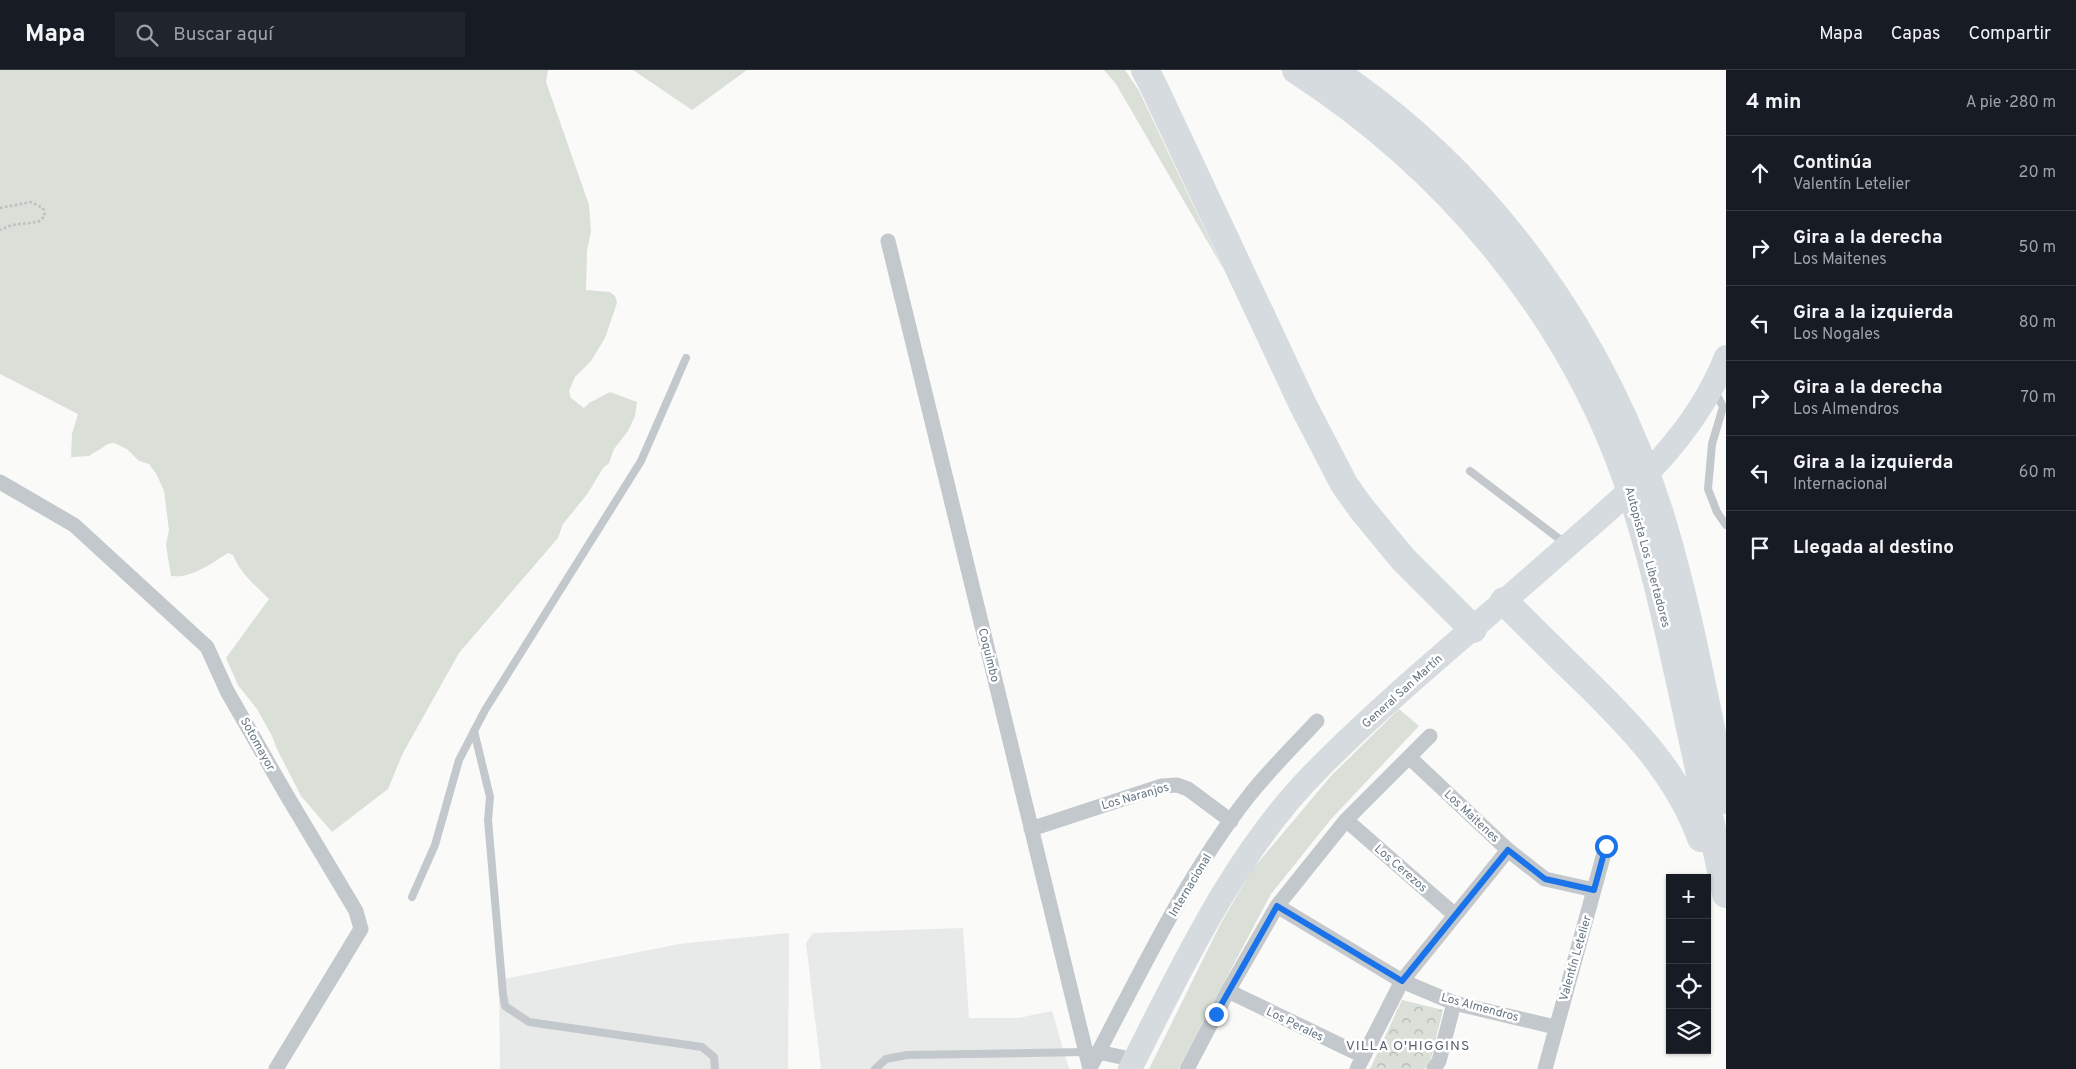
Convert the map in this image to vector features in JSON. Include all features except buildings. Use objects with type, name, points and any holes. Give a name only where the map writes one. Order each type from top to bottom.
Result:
[{"type":"highway","points":[[1145,70],[1303,405],[1344,484],[1360,508],[1403,558],[1473,629]]},
{"type":"highway","name":"Autopista Los Libertadores","points":[[1296,70],[1340,100],[1394,143],[1447,193],[1494,246],[1526,287],[1567,351],[1600,415],[1620,463],[1678,581],[1726,800]]},
{"type":"highway","name":"Autopista Los Libertadores","points":[[1332,70],[1372,99],[1428,146],[1473,191],[1512,237],[1545,281],[1585,343],[1618,404],[1632,438],[1653,528],[1663,606],[1726,894]]},
{"type":"highway","points":[[1504,602],[1619,715],[1665,769],[1689,808],[1726,909]]},
{"type":"main road","name":"General San Martín","points":[[1132,1065],[1208,919],[1237,870],[1315,771],[1364,725],[1568,546],[1665,456],[1691,423],[1712,390],[1726,357]]},
{"type":"street","name":"Coquimbo","points":[[888,242],[1031,828],[1092,1052]]},
{"type":"street","name":"Sotomayor","points":[[0,482],[74,525],[207,647],[228,691],[356,911],[361,929],[276,1069]]},
{"type":"street","name":"Internacional","points":[[1090,1068],[1092,1052],[1192,878],[1249,796],[1317,721]]},
{"type":"street","points":[[1192,1067],[1228,992],[1277,906],[1346,820],[1430,736]]},
{"type":"street","name":"Los Maitenes","points":[[1408,757],[1508,850],[1545,879],[1594,890]]},
{"type":"street","name":"Los Naranjos","points":[[1031,828],[1162,786],[1177,785],[1188,789],[1231,821]]},
{"type":"street","name":"Los Cerezos","points":[[1346,820],[1455,915]]},
{"type":"street","name":"Valentín Letelier","points":[[1544,1069],[1606,846]]},
{"type":"street","points":[[1360,1063],[1402,981],[1508,850]]},
{"type":"street","name":"Los Almendros","points":[[1277,906],[1402,981],[1454,1003],[1556,1027]]},
{"type":"street","name":"Los Perales","points":[[1228,992],[1360,1063]]},
{"type":"street","points":[[1434,1069],[1439,1061],[1454,1003]]},
{"type":"street","points":[[1092,1052],[1132,1065]]},
{"type":"lane","points":[[412,897],[435,846],[459,760],[484,710],[641,461],[686,358]]},
{"type":"lane","points":[[1712,390],[1718,397],[1722,407],[1712,444],[1708,489],[1717,512],[1726,525]]},
{"type":"lane","points":[[1470,471],[1568,546]]},
{"type":"lane","points":[[474,731],[490,797],[488,820],[503,994],[506,1006],[529,1022],[702,1047],[714,1057],[714,1069]]},
{"type":"lane","points":[[875,1069],[886,1060],[907,1055],[1092,1052]]},
{"type":"path","points":[[0,208],[31,202],[43,208],[45,216],[38,222],[12,225],[0,230]]},
{"type":"shaded area","points":[[963,928],[969,1018],[1018,1018],[1052,1011],[1069,1069],[821,1069],[806,943],[813,933]]},
{"type":"shaded area","points":[[789,933],[788,1069],[500,1069],[499,980],[679,944]]},
{"type":"green space","points":[[0,70],[548,70],[546,82],[589,205],[591,231],[587,251],[586,290],[610,292],[615,296],[617,303],[605,338],[591,361],[575,377],[569,391],[571,398],[584,408],[589,403],[610,392],[637,402],[635,416],[628,431],[614,449],[609,463],[603,468],[588,493],[563,524],[558,538],[459,653],[403,753],[388,789],[332,832],[301,796],[272,736],[257,709],[238,685],[226,658],[269,599],[244,573],[233,555],[228,553],[194,573],[171,576],[166,545],[169,530],[164,491],[157,475],[149,464],[139,461],[127,449],[114,443],[108,444],[89,456],[71,457],[72,434],[78,414],[0,374]]},
{"type":"green space","points":[[633,70],[747,70],[692,110]]},
{"type":"green space","points":[[1104,70],[1125,70],[1139,91],[1224,270],[1116,84]]},
{"type":"green space","points":[[1399,709],[1419,726],[1332,818],[1271,894],[1178,1069],[1149,1069],[1220,925],[1251,871],[1331,776]]},
{"type":"green space","points":[[1402,1000],[1443,1010],[1429,1067],[1422,1069],[1370,1069]]},
{"type":"district","name":"VILLA O'HIGGINS","points":[[1408,1045]]},
{"type":"route","points":[[1216,1014],[1277,906],[1402,981],[1508,850],[1545,879],[1594,890],[1606,846]]}]
